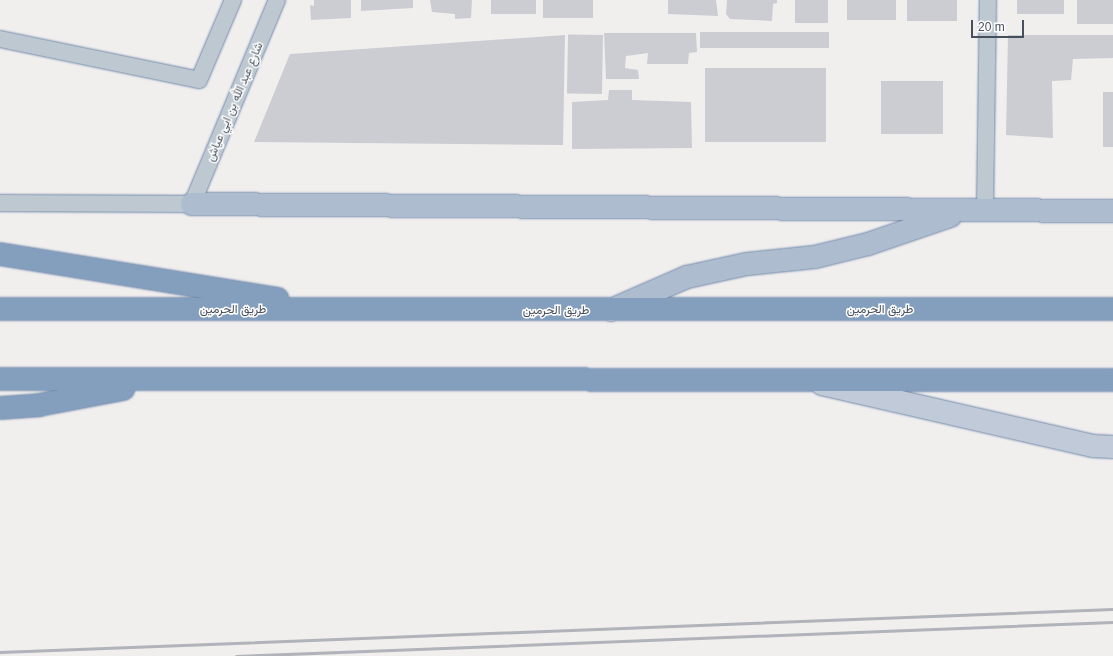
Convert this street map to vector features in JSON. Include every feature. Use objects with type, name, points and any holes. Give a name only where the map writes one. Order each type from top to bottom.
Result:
[{"type":"highway","points":[[0,254],[346,310]]},
{"type":"highway","name":"طريق الحرمين","points":[[0,309],[611,311],[1113,309]]},
{"type":"highway","points":[[0,379],[1113,380]]},
{"type":"highway","points":[[0,408],[39,405],[174,379]]},
{"type":"main road","points":[[192,204],[1113,211]]},
{"type":"main road","points":[[611,311],[687,277],[747,264],[816,257],[868,244],[978,210]]},
{"type":"main road","points":[[804,380],[1093,446],[1113,447]]},
{"type":"street","points":[[0,40],[198,80],[233,0]]},
{"type":"street","name":"شارع عبد الله بن ابي عياش","points":[[192,204],[277,0]]},
{"type":"street","points":[[978,210],[988,0]]},
{"type":"street","points":[[0,203],[192,204]]},
{"type":"building","points":[[314,0],[351,0],[351,18],[311,20],[310,5],[314,6]]},
{"type":"building","points":[[361,0],[413,0],[413,8],[361,11]]},
{"type":"building","points":[[430,0],[472,0],[471,18],[455,19],[455,14],[432,12]]},
{"type":"building","points":[[491,0],[536,0],[536,14],[491,14]]},
{"type":"building","points":[[543,0],[593,0],[593,18],[543,18]]},
{"type":"building","points":[[668,0],[716,0],[718,16],[668,14]]},
{"type":"building","points":[[727,0],[777,0],[777,3],[773,4],[772,21],[730,19],[726,14]]},
{"type":"building","points":[[795,0],[828,0],[828,23],[795,23]]},
{"type":"building","points":[[847,0],[896,0],[896,20],[847,20]]},
{"type":"building","points":[[907,0],[957,0],[957,21],[907,21]]},
{"type":"building","points":[[1017,0],[1064,0],[1064,14],[1017,14]]},
{"type":"building","points":[[1077,0],[1113,0],[1113,24],[1077,24]]},
{"type":"building","points":[[700,32],[829,32],[829,48],[700,48]]},
{"type":"building","points":[[604,33],[696,33],[697,52],[689,53],[688,64],[647,64],[648,53],[626,56],[625,68],[638,70],[639,79],[606,79]]},
{"type":"building","points":[[568,34],[603,35],[602,94],[567,93]]},
{"type":"building","points":[[565,35],[563,145],[254,142],[290,54]]},
{"type":"building","points":[[1008,35],[1113,35],[1113,58],[1073,59],[1071,80],[1052,81],[1053,138],[1006,135]]},
{"type":"building","points":[[705,68],[826,68],[826,142],[705,142]]},
{"type":"building","points":[[881,81],[943,81],[943,134],[881,134]]},
{"type":"building","points":[[609,90],[632,90],[632,100],[691,102],[692,148],[572,149],[572,102],[608,100]]},
{"type":"building","points":[[1103,92],[1113,92],[1113,147],[1103,147]]},
{"type":"railway","points":[[0,652],[1113,609]]},
{"type":"railway","points":[[236,656],[1113,622]]}]
